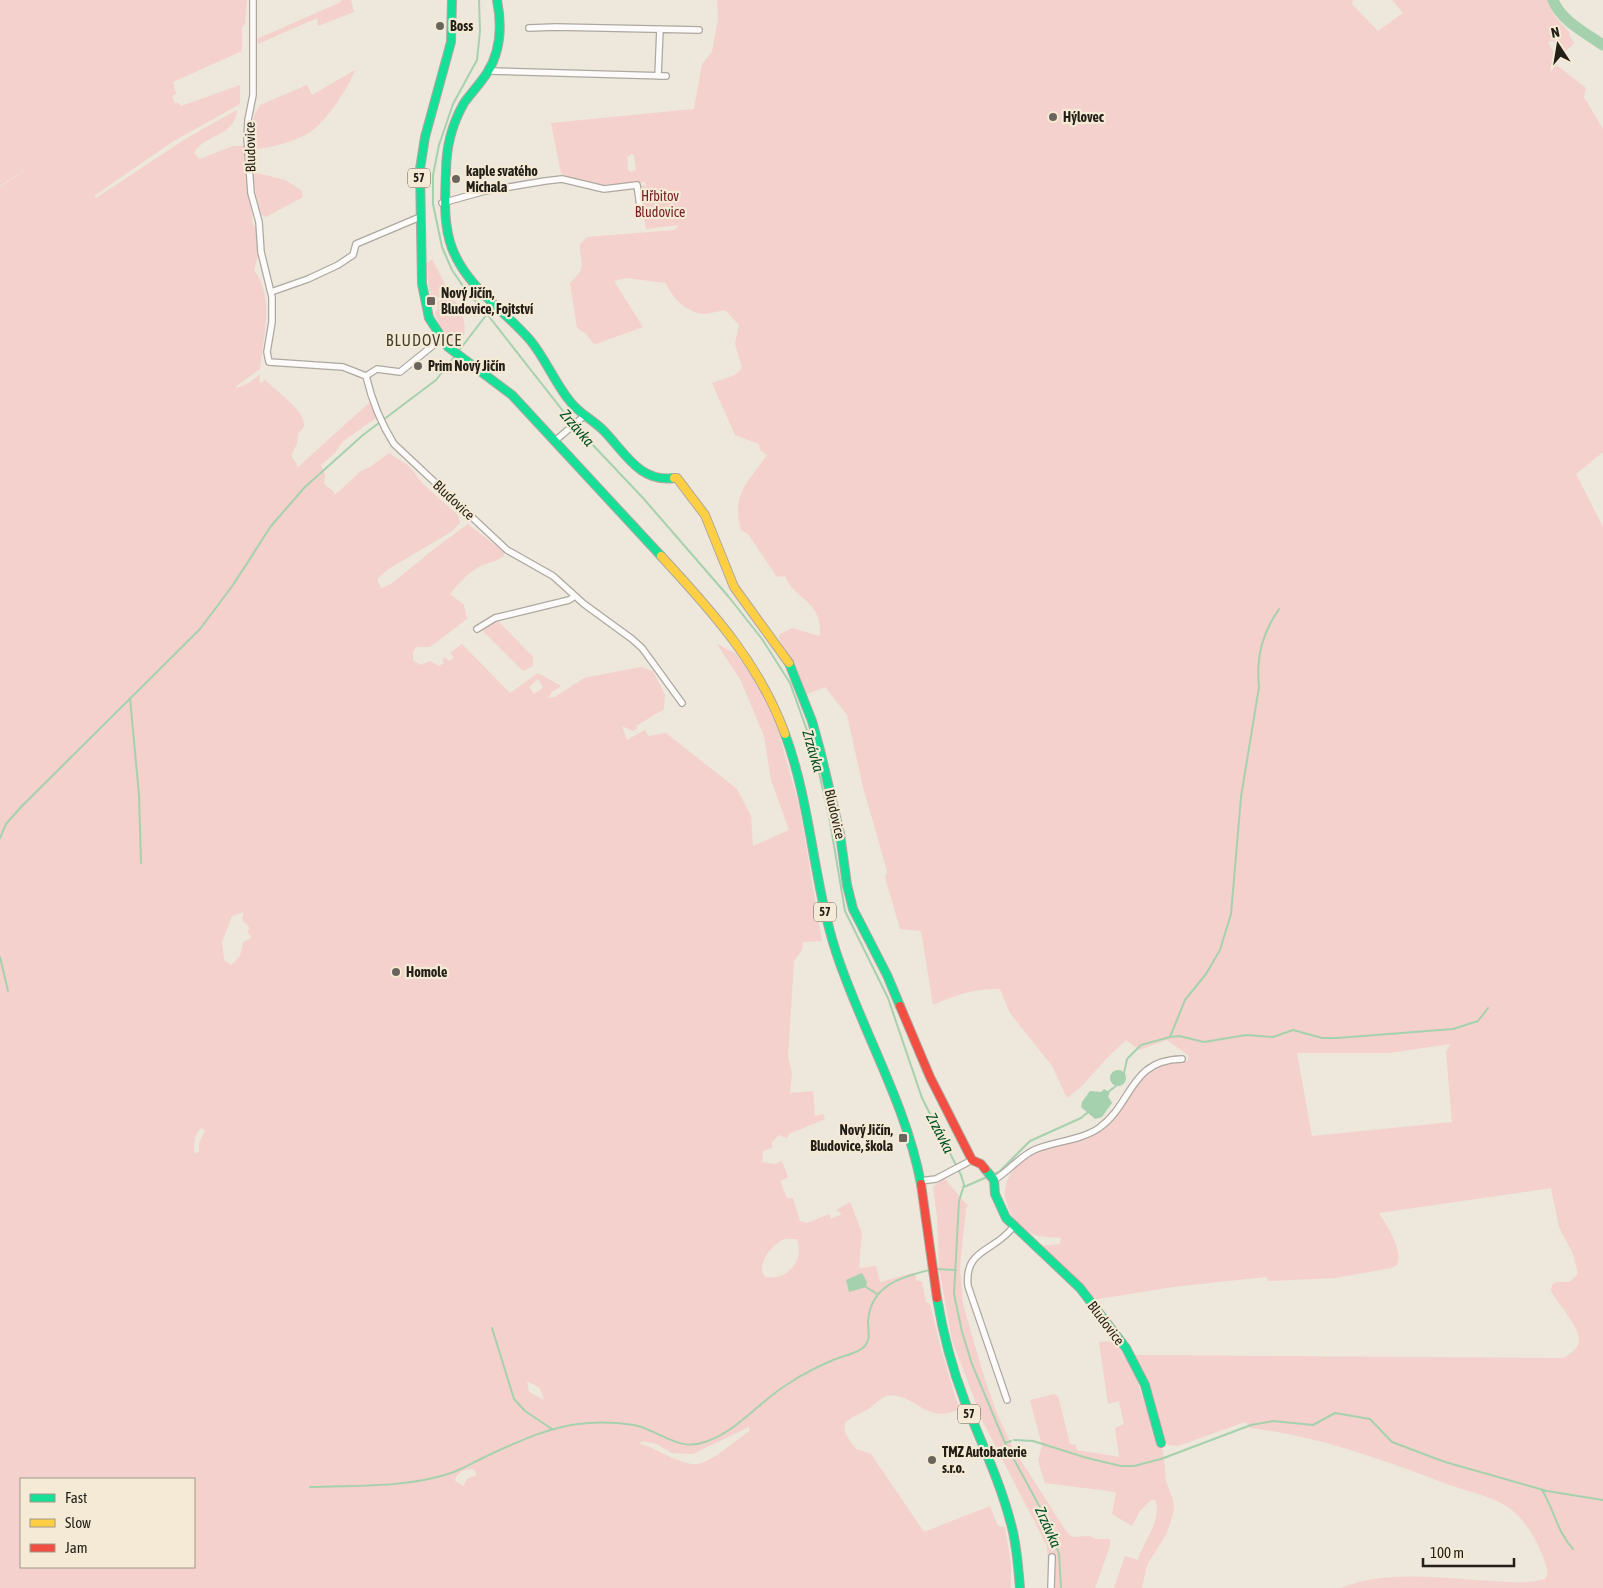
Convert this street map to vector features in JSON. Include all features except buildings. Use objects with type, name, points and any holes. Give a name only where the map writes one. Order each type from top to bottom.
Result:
[{"type":"main road","name":"57","points":[[452,0],[452,45],[421,159],[420,217],[424,302],[430,321],[441,340],[457,355],[503,386],[556,440],[708,609],[744,656],[770,696],[782,724],[797,774],[830,932],[846,978],[899,1107],[920,1181],[944,1337],[956,1379],[1011,1518],[1019,1556],[1020,1588]]},
{"type":"main road","name":"Bludovice","points":[[497,0],[500,30],[498,46],[488,71],[466,102],[456,121],[446,158],[444,203],[446,226],[453,249],[463,266],[488,297],[531,342],[582,418],[593,420],[624,455],[644,473],[658,480],[677,478],[705,515],[734,587],[775,641],[792,668],[812,721],[820,750],[840,834],[847,885],[853,909],[886,975],[930,1077],[970,1161],[981,1164],[994,1180],[995,1196],[1013,1227],[1070,1277],[1126,1349],[1142,1377],[1162,1442]]},
{"type":"street","name":"Bludovice","points":[[252,0],[253,95],[247,138],[251,193],[259,222],[260,252],[271,292],[272,322],[267,352],[269,362],[342,366],[366,376],[374,406],[383,427],[394,444],[507,550],[553,576],[575,596],[642,648],[682,703]]},
{"type":"street","points":[[528,28],[556,26],[699,30]]},
{"type":"street","points":[[658,76],[660,29]]},
{"type":"street","points":[[488,71],[666,76]]},
{"type":"street","points":[[444,203],[485,191],[562,179],[604,189],[637,185],[642,213]]},
{"type":"street","points":[[271,292],[333,268],[353,255],[356,244],[420,217]]},
{"type":"street","points":[[366,376],[377,370],[400,372],[441,340]]},
{"type":"street","points":[[556,440],[582,418]]},
{"type":"street","points":[[477,629],[495,618],[569,600],[575,596]]},
{"type":"street","points":[[994,1180],[1032,1151],[1060,1141],[1080,1137],[1098,1129],[1110,1117],[1140,1075],[1155,1064],[1170,1059],[1182,1059]]},
{"type":"street","points":[[920,1181],[933,1180],[970,1161]]},
{"type":"street","points":[[1007,1400],[968,1286],[967,1275],[971,1262],[984,1250],[1003,1239],[1013,1227]]},
{"type":"street","points":[[1052,1557],[1052,1588]]},
{"type":"green space","points":[[0,0],[247,0],[245,24],[242,27],[242,51],[173,82],[176,94],[172,96],[175,103],[181,106],[240,85],[240,104],[172,142],[94,196],[96,198],[187,138],[237,110],[231,125],[205,142],[194,153],[200,159],[233,146],[245,146],[247,172],[245,174],[247,177],[253,225],[258,229],[258,256],[254,270],[264,293],[266,318],[260,369],[235,387],[237,388],[249,383],[260,374],[259,383],[263,382],[264,379],[300,413],[304,421],[303,427],[298,433],[297,444],[291,455],[298,467],[370,402],[376,418],[342,442],[335,453],[321,465],[325,475],[324,484],[335,495],[361,471],[370,467],[389,453],[409,466],[423,484],[458,515],[460,523],[451,532],[390,568],[378,578],[378,583],[381,586],[379,589],[391,584],[468,524],[504,552],[504,556],[501,558],[473,571],[453,590],[450,594],[464,605],[467,619],[430,647],[416,647],[413,652],[413,661],[421,665],[430,661],[439,666],[444,663],[442,660],[445,657],[449,661],[454,658],[450,653],[462,644],[510,693],[538,673],[561,686],[552,692],[548,698],[555,697],[584,678],[641,667],[653,671],[665,695],[664,709],[636,726],[637,729],[633,731],[622,726],[627,740],[645,730],[648,736],[666,733],[737,789],[751,816],[753,846],[789,830],[771,780],[764,736],[740,679],[717,644],[735,653],[757,682],[775,719],[800,809],[822,941],[803,942],[802,950],[794,961],[788,1057],[792,1073],[790,1093],[813,1091],[815,1116],[823,1114],[825,1119],[789,1134],[787,1138],[779,1135],[772,1142],[772,1148],[763,1151],[762,1162],[775,1164],[782,1161],[788,1177],[780,1181],[787,1198],[793,1198],[800,1221],[807,1223],[829,1214],[831,1219],[842,1214],[836,1210],[850,1202],[862,1233],[859,1268],[876,1266],[880,1282],[913,1273],[916,1276],[916,1280],[922,1282],[926,1302],[930,1304],[959,1409],[947,1413],[937,1413],[929,1411],[905,1398],[886,1396],[845,1423],[845,1433],[856,1449],[871,1454],[924,1532],[990,1506],[998,1526],[1005,1527],[1011,1564],[1011,1588],[0,1588],[0,187],[46,155],[0,186]],"holes":[[[538,679],[543,688],[534,694],[529,687]],[[244,912],[242,920],[249,927],[248,933],[251,936],[250,939],[243,942],[240,956],[231,965],[224,960],[222,942],[232,916]],[[202,1128],[205,1131],[199,1143],[199,1152],[194,1153],[195,1139]],[[784,1239],[797,1239],[799,1247],[796,1262],[787,1273],[780,1276],[765,1277],[762,1272],[765,1257],[775,1245]],[[527,1381],[540,1388],[544,1400],[529,1392]],[[749,1427],[749,1432],[724,1450],[710,1459],[697,1464],[682,1462],[639,1444],[642,1441],[657,1444],[672,1453],[693,1454]],[[473,1469],[477,1475],[467,1479],[463,1486],[455,1481],[459,1473]]]},
{"type":"green space","points":[[341,0],[351,0],[354,12],[318,26],[317,18],[258,44],[257,39],[341,2]]},
{"type":"green space","name":"Hřbitov Bludovice","points":[[717,0],[1353,0],[1352,4],[1378,31],[1403,13],[1392,0],[1550,0],[1554,15],[1570,33],[1569,35],[1574,43],[1566,51],[1562,46],[1557,46],[1553,41],[1548,42],[1558,61],[1554,63],[1586,88],[1584,97],[1603,129],[1603,452],[1576,474],[1603,527],[1603,1588],[1341,1588],[1359,1582],[1396,1577],[1532,1582],[1545,1579],[1548,1574],[1543,1556],[1534,1537],[1522,1520],[1508,1507],[1486,1497],[1375,1458],[1301,1437],[1250,1428],[1245,1422],[1178,1446],[1168,1445],[1160,1432],[1133,1355],[1564,1358],[1575,1349],[1579,1339],[1574,1325],[1551,1291],[1552,1285],[1556,1282],[1570,1282],[1578,1274],[1573,1254],[1559,1227],[1551,1188],[1379,1213],[1393,1238],[1398,1252],[1397,1265],[1391,1268],[1335,1278],[1268,1281],[1266,1277],[1173,1287],[1092,1300],[1039,1246],[1060,1244],[1061,1238],[1044,1237],[1028,1232],[1012,1216],[1006,1201],[1006,1186],[1012,1172],[1022,1161],[1045,1148],[1084,1139],[1101,1130],[1119,1111],[1140,1081],[1148,1073],[1158,1067],[1171,1063],[1188,1061],[1188,1055],[1167,1040],[1139,1050],[1126,1040],[1081,1087],[1067,1098],[1052,1066],[1010,1013],[1000,989],[965,993],[933,1005],[921,931],[900,929],[885,877],[887,871],[863,787],[847,715],[825,687],[805,695],[779,638],[780,634],[792,628],[820,636],[820,624],[817,615],[813,608],[790,585],[785,576],[777,577],[748,534],[741,530],[738,507],[743,489],[767,455],[760,450],[759,444],[735,435],[712,383],[735,375],[742,368],[735,344],[739,325],[725,310],[706,314],[687,308],[672,294],[666,283],[626,278],[614,281],[643,327],[596,344],[577,328],[570,283],[579,273],[582,265],[580,244],[587,237],[674,230],[679,225],[646,229],[639,186],[647,185],[644,182],[591,183],[570,178],[561,173],[551,123],[694,109],[702,64],[712,52],[718,19]],"holes":[[[631,154],[634,155],[636,170],[631,172],[628,170],[627,157]],[[1450,1044],[1446,1052],[1452,1122],[1312,1136],[1297,1053],[1389,1053]]]},
{"type":"green space","points":[[355,70],[348,86],[336,104],[309,133],[275,146],[253,149],[250,138],[251,126],[260,105],[307,85],[312,95]]},
{"type":"green space","points":[[257,173],[285,180],[302,191],[303,197],[266,217],[260,214],[252,174]]},
{"type":"green space","points":[[432,259],[450,294],[436,298],[430,294],[427,263]]},
{"type":"green space","points":[[451,296],[460,309],[465,329],[464,335],[454,344],[439,324],[435,313],[438,308],[437,302]]},
{"type":"green space","points":[[497,620],[533,657],[533,666],[523,671],[481,629]]},
{"type":"green space","points":[[944,1178],[968,1206],[966,1208],[960,1268],[963,1304],[985,1380],[998,1416],[1014,1450],[1066,1531],[1072,1537],[1089,1536],[1096,1539],[1110,1539],[1110,1546],[1095,1588],[1049,1588],[1047,1546],[983,1422],[952,1340],[939,1268],[937,1217],[933,1187]]},
{"type":"green space","points":[[1115,1341],[1134,1372],[1158,1443],[1163,1450],[1166,1481],[1173,1500],[1174,1510],[1167,1533],[1147,1565],[1142,1588],[1114,1588],[1125,1556],[1138,1560],[1154,1523],[1157,1507],[1155,1500],[1151,1500],[1140,1511],[1132,1526],[1112,1514],[1116,1492],[1045,1483],[1038,1461],[1042,1445],[1030,1400],[1054,1394],[1058,1396],[1070,1444],[1076,1445],[1077,1450],[1119,1457],[1115,1428],[1124,1424],[1119,1401],[1108,1404],[1099,1342]]},
{"type":"shaded area","points":[[1115,1070],[1121,1070],[1126,1075],[1124,1084],[1115,1086],[1110,1081],[1110,1075]]},
{"type":"shaded area","points":[[1104,1089],[1110,1093],[1108,1096],[1112,1103],[1102,1117],[1095,1119],[1081,1107],[1082,1102],[1090,1091],[1101,1092]]},
{"type":"shaded area","points":[[862,1273],[867,1282],[866,1287],[849,1292],[846,1280]]},
{"type":"waterway","name":"Zrzávka","points":[[479,0],[480,31],[477,60],[453,104],[439,145],[433,175],[433,204],[442,247],[452,270],[465,289],[487,314],[574,425],[643,498],[728,596],[762,639],[790,683],[813,747],[829,816],[845,911],[888,998],[922,1098],[961,1175],[964,1185],[959,1201],[954,1294],[962,1332],[972,1364],[1005,1443],[1048,1522],[1059,1554],[1061,1588]]},
{"type":"waterway","points":[[1553,0],[1568,20],[1603,45]]},
{"type":"waterway","points":[[458,352],[487,314]]},
{"type":"waterway","points":[[0,838],[6,824],[21,807],[200,629],[233,585],[271,526],[305,487],[363,435],[436,380],[454,357]]},
{"type":"waterway","points":[[1124,1073],[1127,1059],[1141,1045],[1170,1037],[1185,1000],[1206,974],[1220,950],[1231,914],[1241,797],[1259,687],[1258,666],[1264,637],[1279,609]]},
{"type":"waterway","points":[[130,698],[139,795],[141,863]]},
{"type":"waterway","points":[[0,957],[8,991]]},
{"type":"waterway","points":[[1170,1037],[1179,1036],[1204,1042],[1246,1035],[1273,1037],[1293,1030],[1322,1038],[1337,1038],[1453,1029],[1478,1021],[1488,1008]]},
{"type":"waterway","points":[[1108,1092],[1116,1086]]},
{"type":"waterway","points":[[994,1174],[999,1172],[1030,1141],[1081,1118],[1087,1113]]},
{"type":"waterway","points":[[964,1187],[987,1177]]},
{"type":"waterway","points":[[936,1269],[956,1270]]},
{"type":"waterway","points":[[310,1487],[397,1484],[448,1474],[525,1439],[576,1424],[617,1423],[634,1425],[677,1442],[686,1444],[705,1442],[729,1430],[769,1397],[800,1376],[835,1359],[862,1349],[868,1340],[870,1309],[881,1291],[898,1280],[929,1270]]},
{"type":"waterway","points":[[866,1287],[877,1294]]},
{"type":"waterway","points":[[492,1328],[514,1399],[525,1411],[552,1429]]},
{"type":"waterway","points":[[1014,1440],[1033,1441],[1087,1458],[1121,1466],[1134,1466],[1161,1459],[1251,1425],[1273,1421],[1313,1425],[1335,1413],[1370,1419],[1392,1442],[1445,1462],[1547,1491],[1603,1500]]},
{"type":"waterway","name":"Zrzávka","points":[[1005,1443],[1011,1441]]},
{"type":"waterway","points":[[1542,1490],[1559,1528],[1573,1549]]},
{"type":"traffic: fast","points":[[452,0],[451,42],[425,137],[420,169],[422,284],[429,318],[448,347],[512,395],[661,556]]},
{"type":"traffic: fast","points":[[497,0],[500,19],[498,47],[492,65],[460,111],[453,128],[449,146],[446,163],[445,210],[447,230],[452,248],[458,262],[476,286],[530,340],[573,405],[603,430],[625,456],[642,471],[651,476],[674,478]]},
{"type":"traffic: fast","points":[[789,663],[812,721],[820,750],[840,834],[847,885],[853,909],[887,975],[900,1006]]},
{"type":"traffic: fast","points":[[785,734],[801,788],[822,898],[836,952],[905,1125],[921,1184]]},
{"type":"traffic: fast","points":[[985,1169],[994,1180],[995,1194],[1006,1218],[1080,1288],[1126,1348],[1145,1385],[1161,1443]]},
{"type":"traffic: fast","points":[[937,1298],[945,1338],[956,1376],[1007,1508],[1015,1540],[1020,1588]]},
{"type":"traffic: slow","points":[[674,478],[677,478],[705,515],[734,587],[789,663]]},
{"type":"traffic: slow","points":[[661,556],[716,618],[748,661],[775,708],[785,734]]},
{"type":"traffic: jam","points":[[900,1006],[930,1077],[972,1160],[981,1164],[985,1169]]},
{"type":"traffic: jam","points":[[921,1184],[937,1298]]},
{"type":"place","name":"Boss","points":[[440,26]]},
{"type":"place","name":"Hýlovec","points":[[1053,117]]},
{"type":"place","name":"kaple svatého Michala","points":[[456,179]]},
{"type":"place","name":"Nový Jičín, Bludovice, Fojtství","points":[[431,301]]},
{"type":"place","name":"Prim Nový Jičín","points":[[418,366]]},
{"type":"place","name":"Homole","points":[[396,972]]},
{"type":"place","name":"Nový Jičín, Bludovice, škola","points":[[903,1138]]},
{"type":"place","name":"TMZ Autobaterie s.r.o.","points":[[932,1460]]},
{"type":"district","name":"BLUDOVICE","points":[[424,340]]}]
